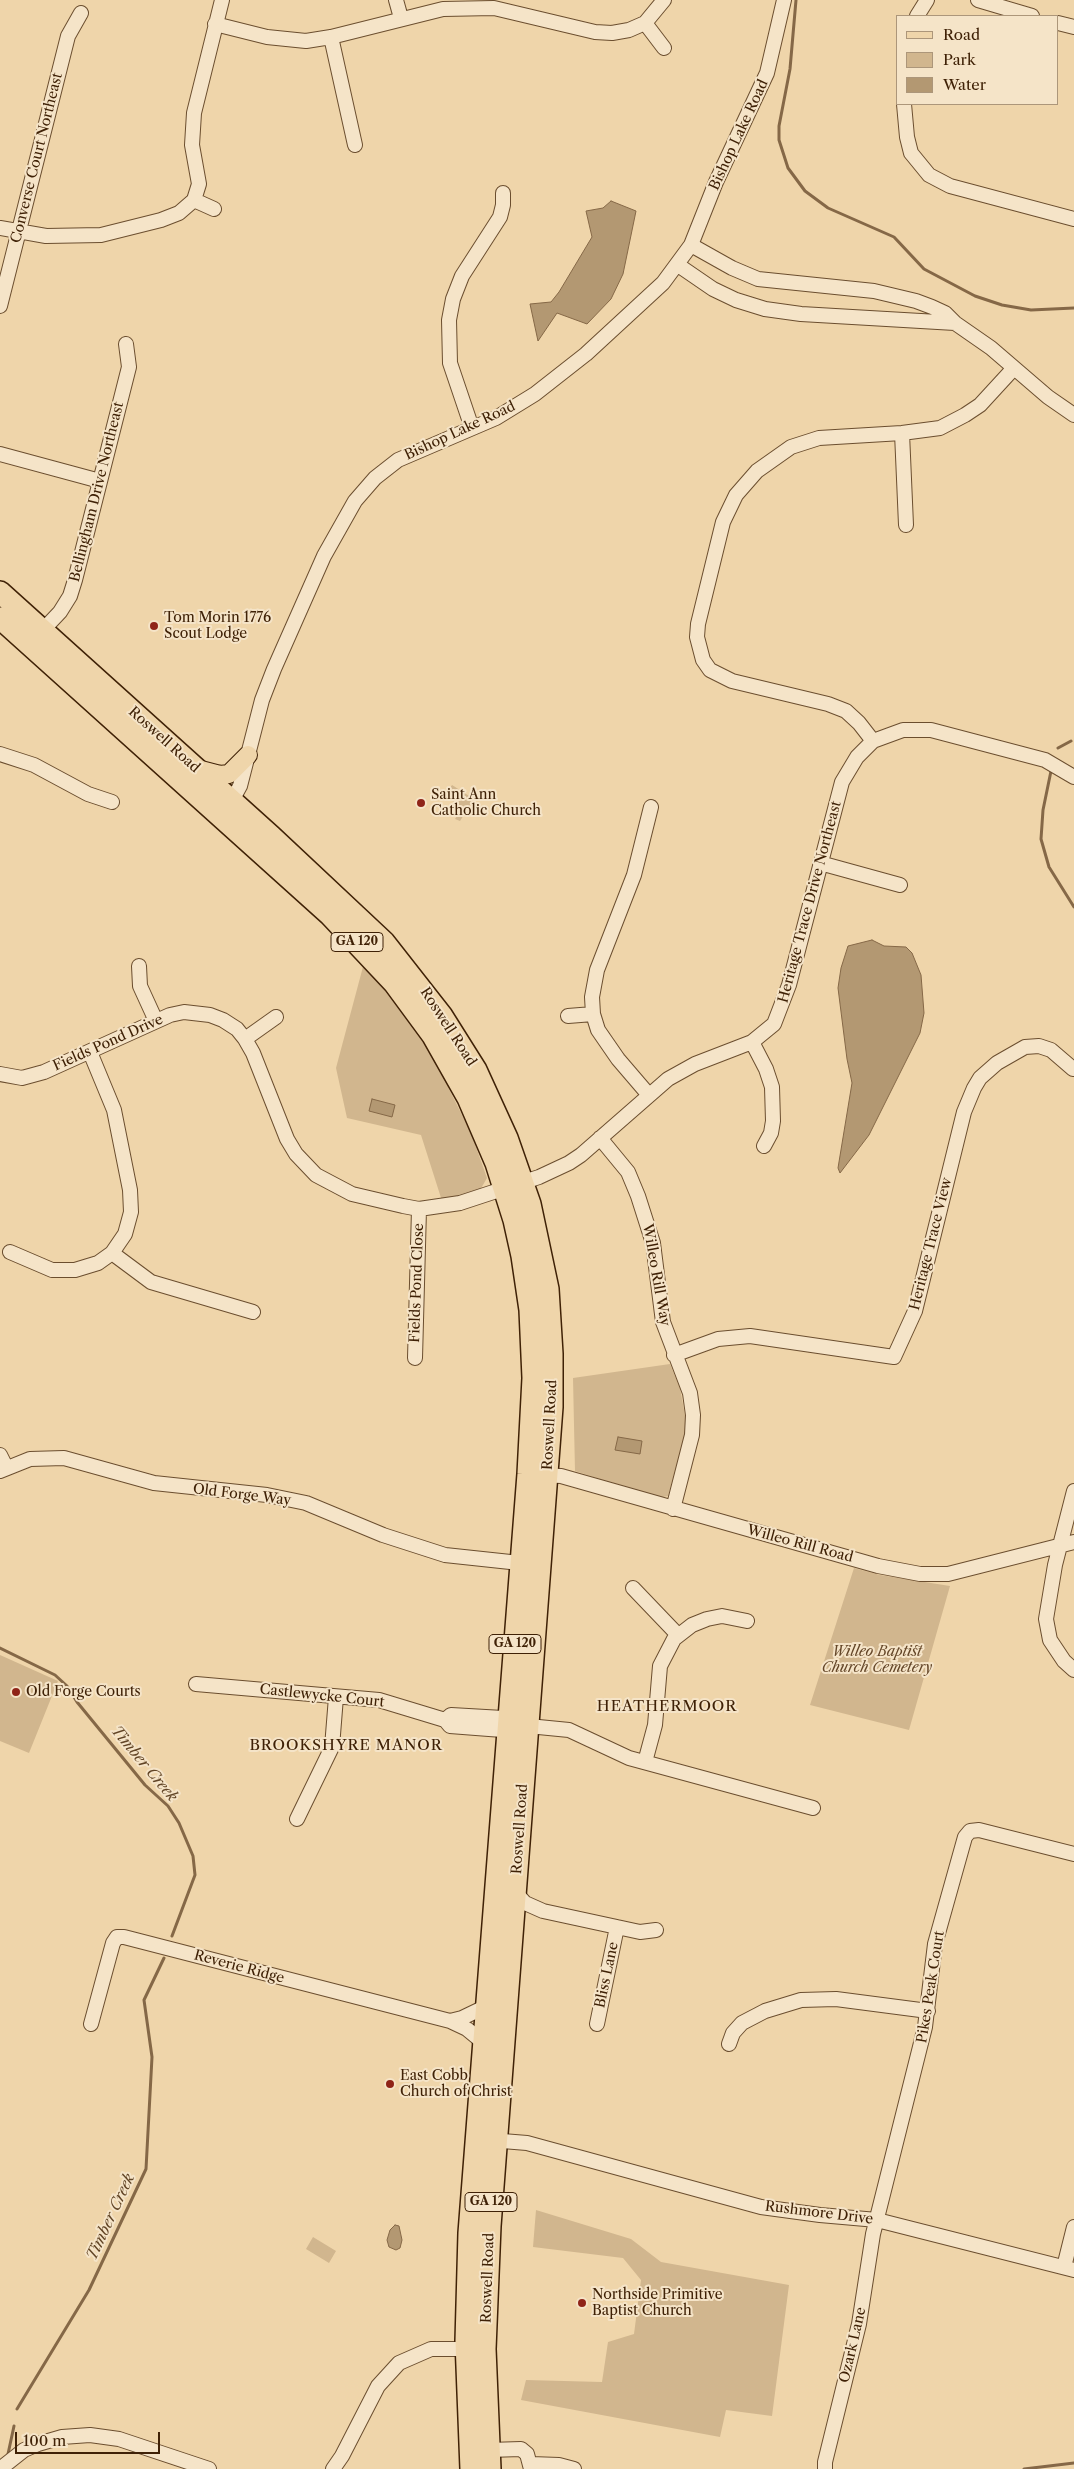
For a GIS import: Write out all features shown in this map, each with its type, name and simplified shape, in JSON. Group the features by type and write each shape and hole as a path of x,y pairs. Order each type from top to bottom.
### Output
{"highway":[{"name":"Roswell Road","path":"0,592 195,768 226,809"},
{"name":"Roswell Road","path":"0,618 226,809 366,922 422,987 456,1035 493,1103 514,1186 541,1249 551,1324 553,1381 537,1475 518,1725 484,2043 487,2270 476,2349 471,2469"},
{"name":"Roswell Road","path":"486,2140 508,1988 515,1892 518,1725"},
{"name":"Roswell Road","path":"476,2349 489,2460"}],"main road":[{"path":"195,768 220,775 229,774 248,755"}],"street":[{"path":"0,228 60,237 101,235 161,220 179,213 194,200 199,184 192,145 193,121 222,0"},
{"path":"396,0 400,18"},
{"path":"215,24 282,39 306,41 331,37 400,18 443,9 494,8 595,32 628,30 645,23 664,0"},
{"name":"Bishop Lake Road","path":"226,809 240,786 262,700 274,669 324,556 355,501 375,478 398,460 504,414 550,384 631,314 663,283 678,265 691,244 716,182 767,73 784,0"},
{"path":"918,15 927,0"},
{"path":"978,0 1029,15"},
{"name":"Converse Court Northeast","path":"0,306 68,36 81,13"},
{"path":"645,23 664,48"},
{"path":"1059,23 1074,27"},
{"path":"331,37 355,145"},
{"path":"904,105 907,137 911,153 929,175 950,186 1074,219"},
{"path":"472,428 450,363 449,320 453,299 462,276 500,217 504,205 504,193"},
{"path":"194,200 214,209"},
{"path":"691,244 732,268 758,279 888,294 932,307 945,314 990,348 1048,397 1074,415"},
{"path":"678,265 736,300 765,309 810,315 955,323"},
{"name":"Bellingham Drive Northeast","path":"43,630 60,612 70,596 130,367 126,344"},
{"path":"873,741 853,716 838,707 719,676 710,670 703,660 696,637 723,522 736,495 757,470 791,447 819,438 902,433 940,428 966,416 980,405 1014,368"},
{"path":"902,433 906,525"},
{"path":"0,454 100,481"},
{"name":"Heritage Trace Drive Northeast","path":"514,1186 569,1163 600,1138 648,1094 682,1071 752,1042 769,1028 780,1012 789,985 842,782 854,761 873,741 903,730 931,730 1038,758 1058,766 1074,777"},
{"path":"0,754 34,765 88,794 112,802"},
{"path":"648,1094 611,1051 598,1030 593,1014 592,997 597,970 634,875 651,807"},
{"path":"820,863 900,885"},
{"path":"139,966 140,986 156,1021"},
{"name":"Fields Pond Drive","path":"0,1074 22,1078 44,1072 156,1021 184,1012 210,1015 223,1020 237,1029 245,1039 253,1053 286,1139 305,1165 326,1182 346,1192 419,1209 460,1203 514,1186"},
{"path":"568,1016 593,1014"},
{"path":"245,1039 276,1017"},
{"path":"752,1042 766,1069 772,1087 773,1121 771,1133 764,1146"},
{"name":"Heritage Trace View","path":"674,1355 718,1339 750,1336 894,1357 915,1311 964,1112 980,1078 996,1063 1025,1048 1039,1046 1051,1050 1073,1069"},
{"path":"10,1252 52,1270 75,1270 98,1263 112,1253 125,1234 132,1202 114,1110 90,1052"},
{"name":"Willeo Rill Way","path":"600,1138 628,1172 638,1196 653,1243 663,1322 690,1394 693,1425 687,1460 673,1509"},
{"name":"Fields Pond Close","path":"415,1358 419,1209"},
{"path":"112,1253 151,1282 253,1312"},
{"name":"Old Forge Way","path":"2,1464 35,1458 64,1458 154,1483 267,1495 306,1503 423,1550 468,1559 530,1564"},
{"name":"Willeo Rill Road","path":"537,1475 561,1476 878,1566 920,1574 948,1574 1074,1542"},
{"path":"1074,1491 1047,1608 1047,1631 1054,1647 1074,1670"},
{"path":"633,1588 678,1635"},
{"path":"645,1762 655,1725 660,1666 668,1648 678,1635 692,1625 707,1618 722,1616 747,1620"},
{"name":"Castlewycke Court","path":"196,1684 386,1701 446,1720 450,1726 503,1730 518,1725"},
{"path":"297,1819 332,1746 336,1697"},
{"path":"518,1725 580,1734 617,1753 645,1762 813,1808"},
{"name":"Pikes Peak Court","path":"877,2220 922,2044 928,2011 935,1944 962,1845 970,1831 979,1830 1074,1854"},
{"name":"Bliss Lane","path":"515,1892 525,1903 544,1911 640,1932 656,1930"},
{"path":"508,1988 519,1954 523,1920 533,1913 544,1911"},
{"name":"Bliss Lane","path":"597,2024 618,1927"},
{"name":"Reverie Ridge","path":"91,2024 113,1943 116,1937 124,1936 450,2021 466,2029 484,2043"},
{"path":"729,2044 734,2033 742,2023 765,2011 800,2000 836,1999 928,2011"},
{"path":"450,2021 462,2018 487,2006"},
{"name":"Rushmore Drive","path":"486,2140 527,2143 761,2207 877,2220 1069,2269"},
{"name":"Ozark Lane","path":"825,2469 824,2462 859,2324 877,2220"},
{"path":"1069,2269 1074,2227"},
{"path":"333,2469 342,2456 372,2395 392,2369 422,2351 476,2349"},
{"path":"0,2469 24,2450 38,2444 62,2438 90,2435 119,2439 209,2469"},
{"path":"489,2460 522,2449 527,2454 531,2467 559,2465 574,2469"}],"green space":[{"path":"452,785 474,799 460,821 455,819 457,816 451,795 447,792"},
{"path":"364,963 406,1015 442,1069 449,1089 471,1133 487,1178 480,1190 442,1201 421,1135 347,1118 336,1068"},
{"path":"670,1364 680,1388 686,1421 685,1435 668,1496 658,1498 575,1471 573,1378"},
{"name":"Willeo Baptist Church Cemetery","path":"854,1568 880,1575 950,1586 909,1730 810,1705"},
{"path":"0,1655 58,1681 29,1753 0,1741"},
{"path":"536,2210 631,2239 661,2262 789,2285 772,2416 726,2410 720,2437 521,2400 526,2380 602,2382 608,2342 634,2334 641,2280 623,2258 533,2247"},
{"path":"313,2237 336,2251 329,2263 306,2249"}],"water":[{"path":"611,201 636,211 623,274 611,299 587,324 557,313 538,341 530,304 551,302 559,292 592,237 586,211 603,208"},
{"path":"872,940 884,946 906,947 912,953 921,975 924,1013 920,1033 869,1135 840,1173 838,1168 852,1083 838,988 841,968 848,946"},
{"path":"372,1099 395,1105 392,1117 369,1111"},
{"path":"618,1437 642,1441 640,1454 615,1450"},
{"path":"395,2225 399,2226 402,2240 400,2248 396,2250 389,2247 387,2240 390,2230"}],"waterway":[{"path":"796,0 790,69 779,126 779,140 788,168 805,191 828,208 894,237 924,269 975,296 1002,305 1031,310 1074,308"},
{"path":"1058,748 1071,741"},
{"path":"1051,771 1043,810 1041,839 1049,867 1074,907"},
{"name":"Timber Creek","path":"0,1648 55,1675 67,1686 77,1702 145,1785 168,1806 179,1823 193,1856 195,1875 172,1936"},
{"name":"Timber Creek","path":"17,2409 89,2290 146,2169 152,2057 144,2000 164,1958"},
{"name":"Timber Creek","path":"8,2454 14,2426"},
{"path":"1024,2469 1074,2463"}],"place":[{"name":"Tom Morin 1776 Scout Lodge","path":"154,626"},
{"name":"Saint Ann Catholic Church","path":"421,803"},
{"name":"Old Forge Courts","path":"16,1692"},
{"name":"East Cobb Church of Christ","path":"390,2084"},
{"name":"Northside Primitive Baptist Church","path":"582,2303"}],"district":[{"name":"HEATHERMOOR","path":"667,1707"},
{"name":"BROOKSHYRE MANOR","path":"346,1746"}]}
